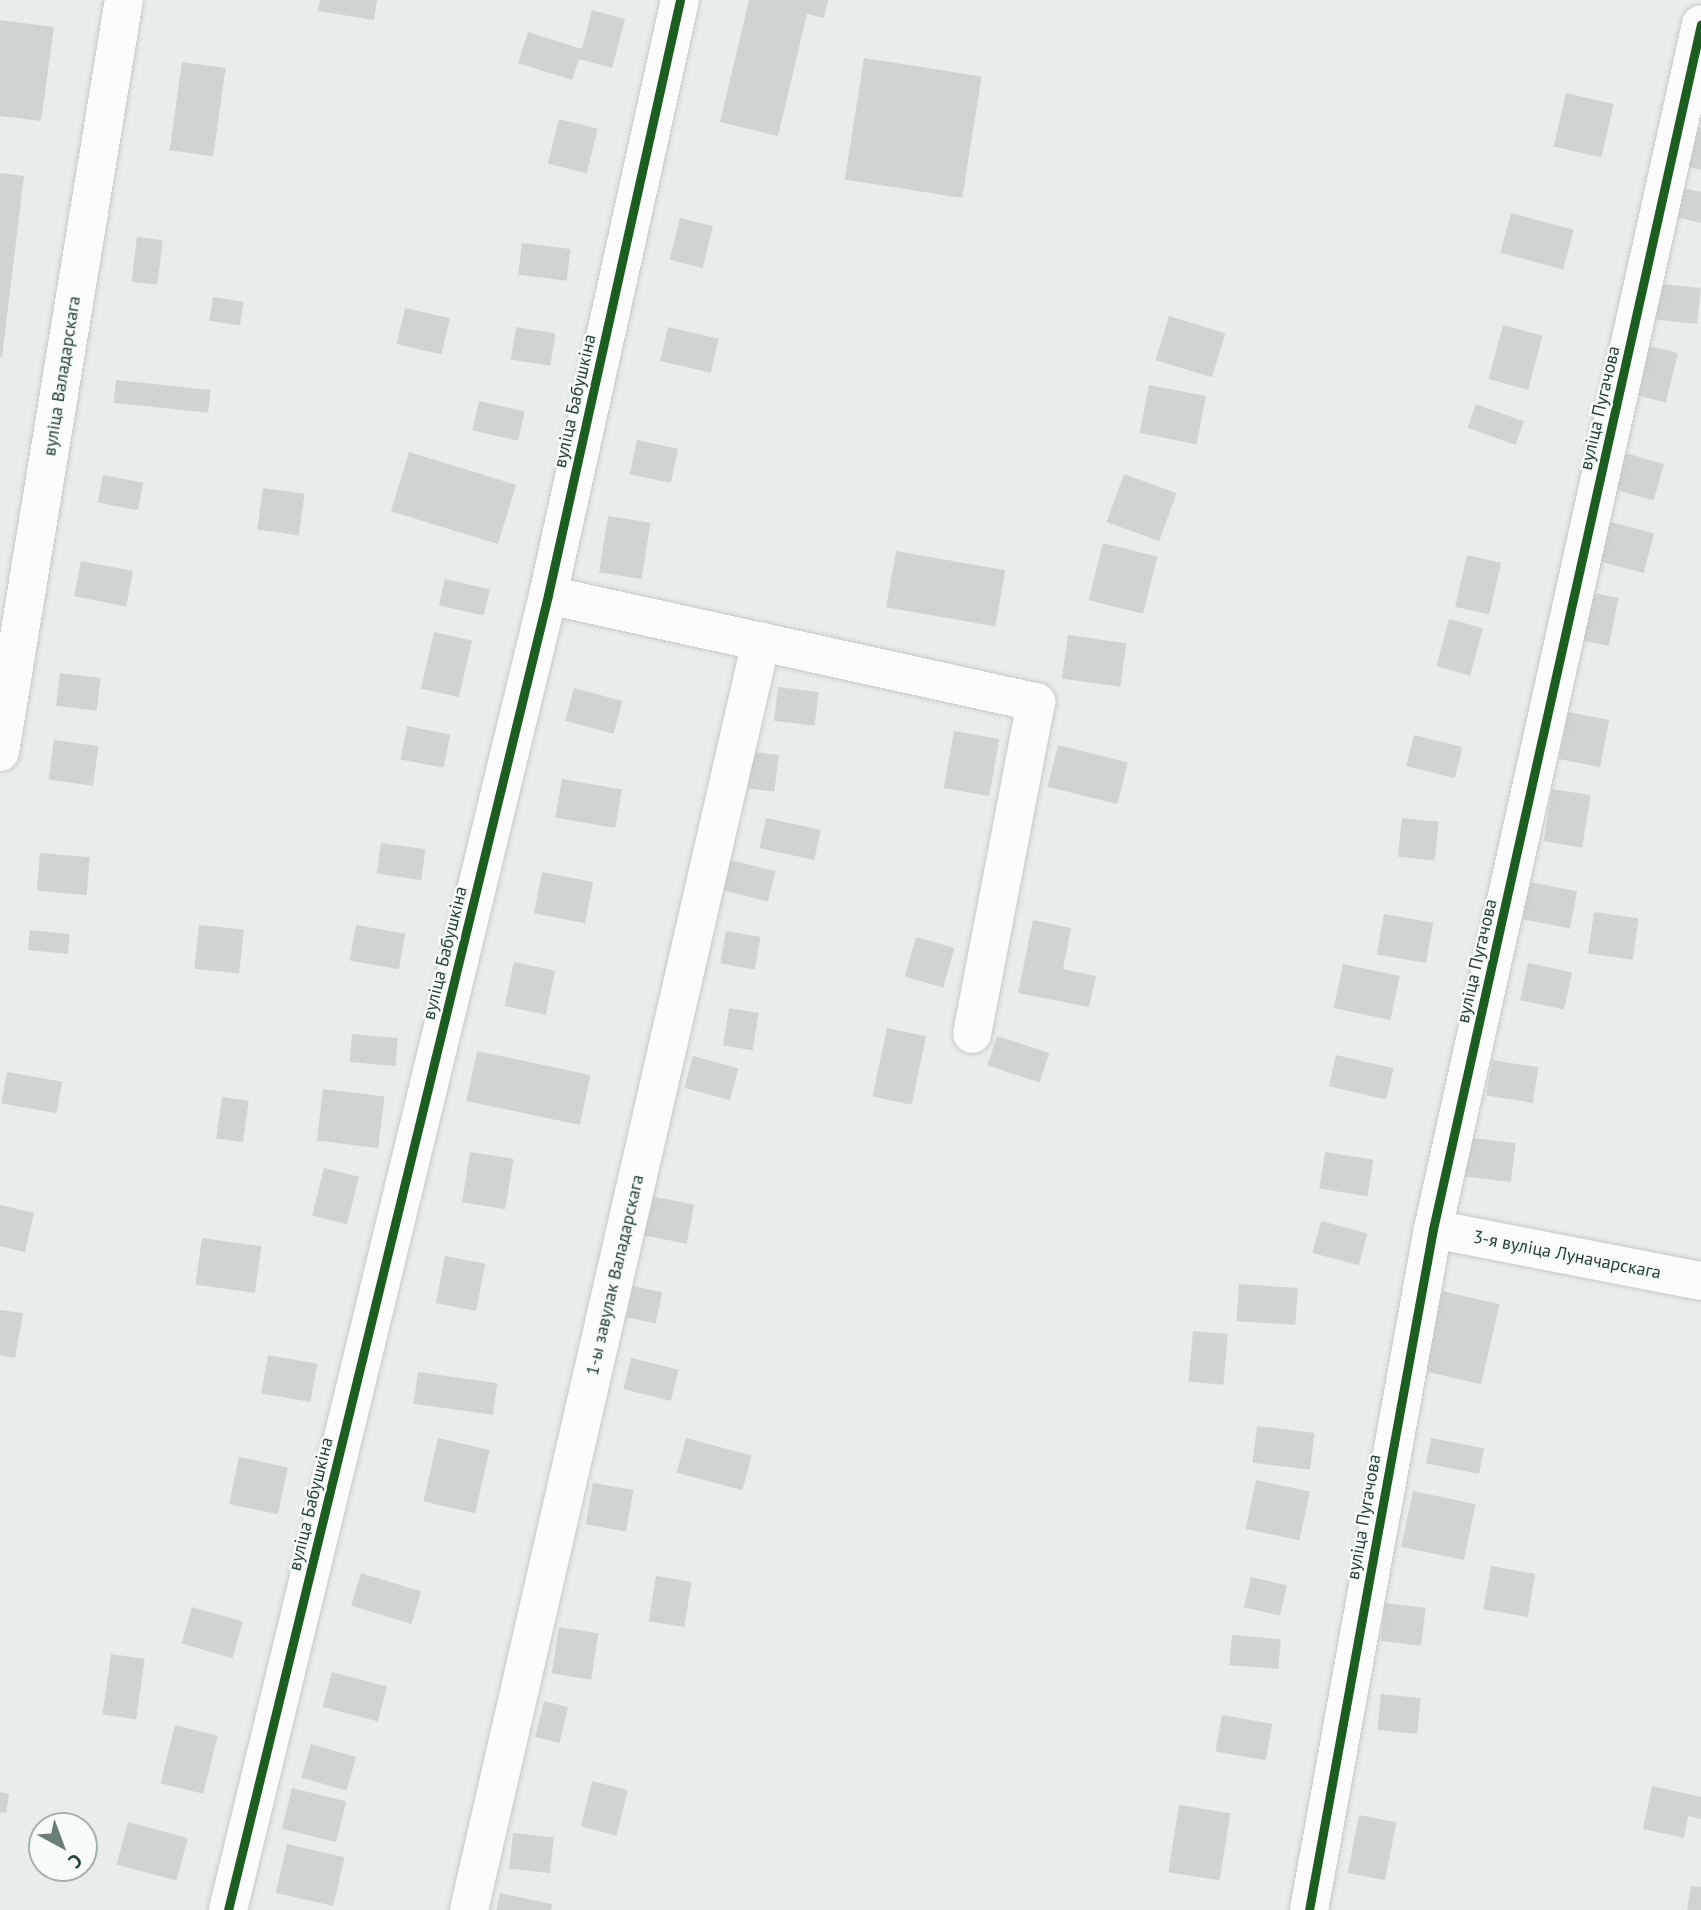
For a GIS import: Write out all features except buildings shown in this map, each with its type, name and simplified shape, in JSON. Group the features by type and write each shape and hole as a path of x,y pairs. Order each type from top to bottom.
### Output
{"street":[{"name":"вуліца Валадарскага","path":"0,752 124,0"},
{"name":"вуліца Бабушкіна","path":"228,1910 548,595 680,0"},
{"name":"вуліца Пугачова","path":"1309,1910 1433,1229 1701,24"},
{"path":"548,595 1036,702 972,1034"},
{"name":"1-ы завулак Валадарскага","path":"469,1910 761,641"},
{"name":"3-я вуліца Луначарскага","path":"1433,1229 1701,1281"}],"cycle path":[{"path":"228,1910 548,595 680,0"},
{"path":"1309,1910 1433,1229 1701,24"}]}
